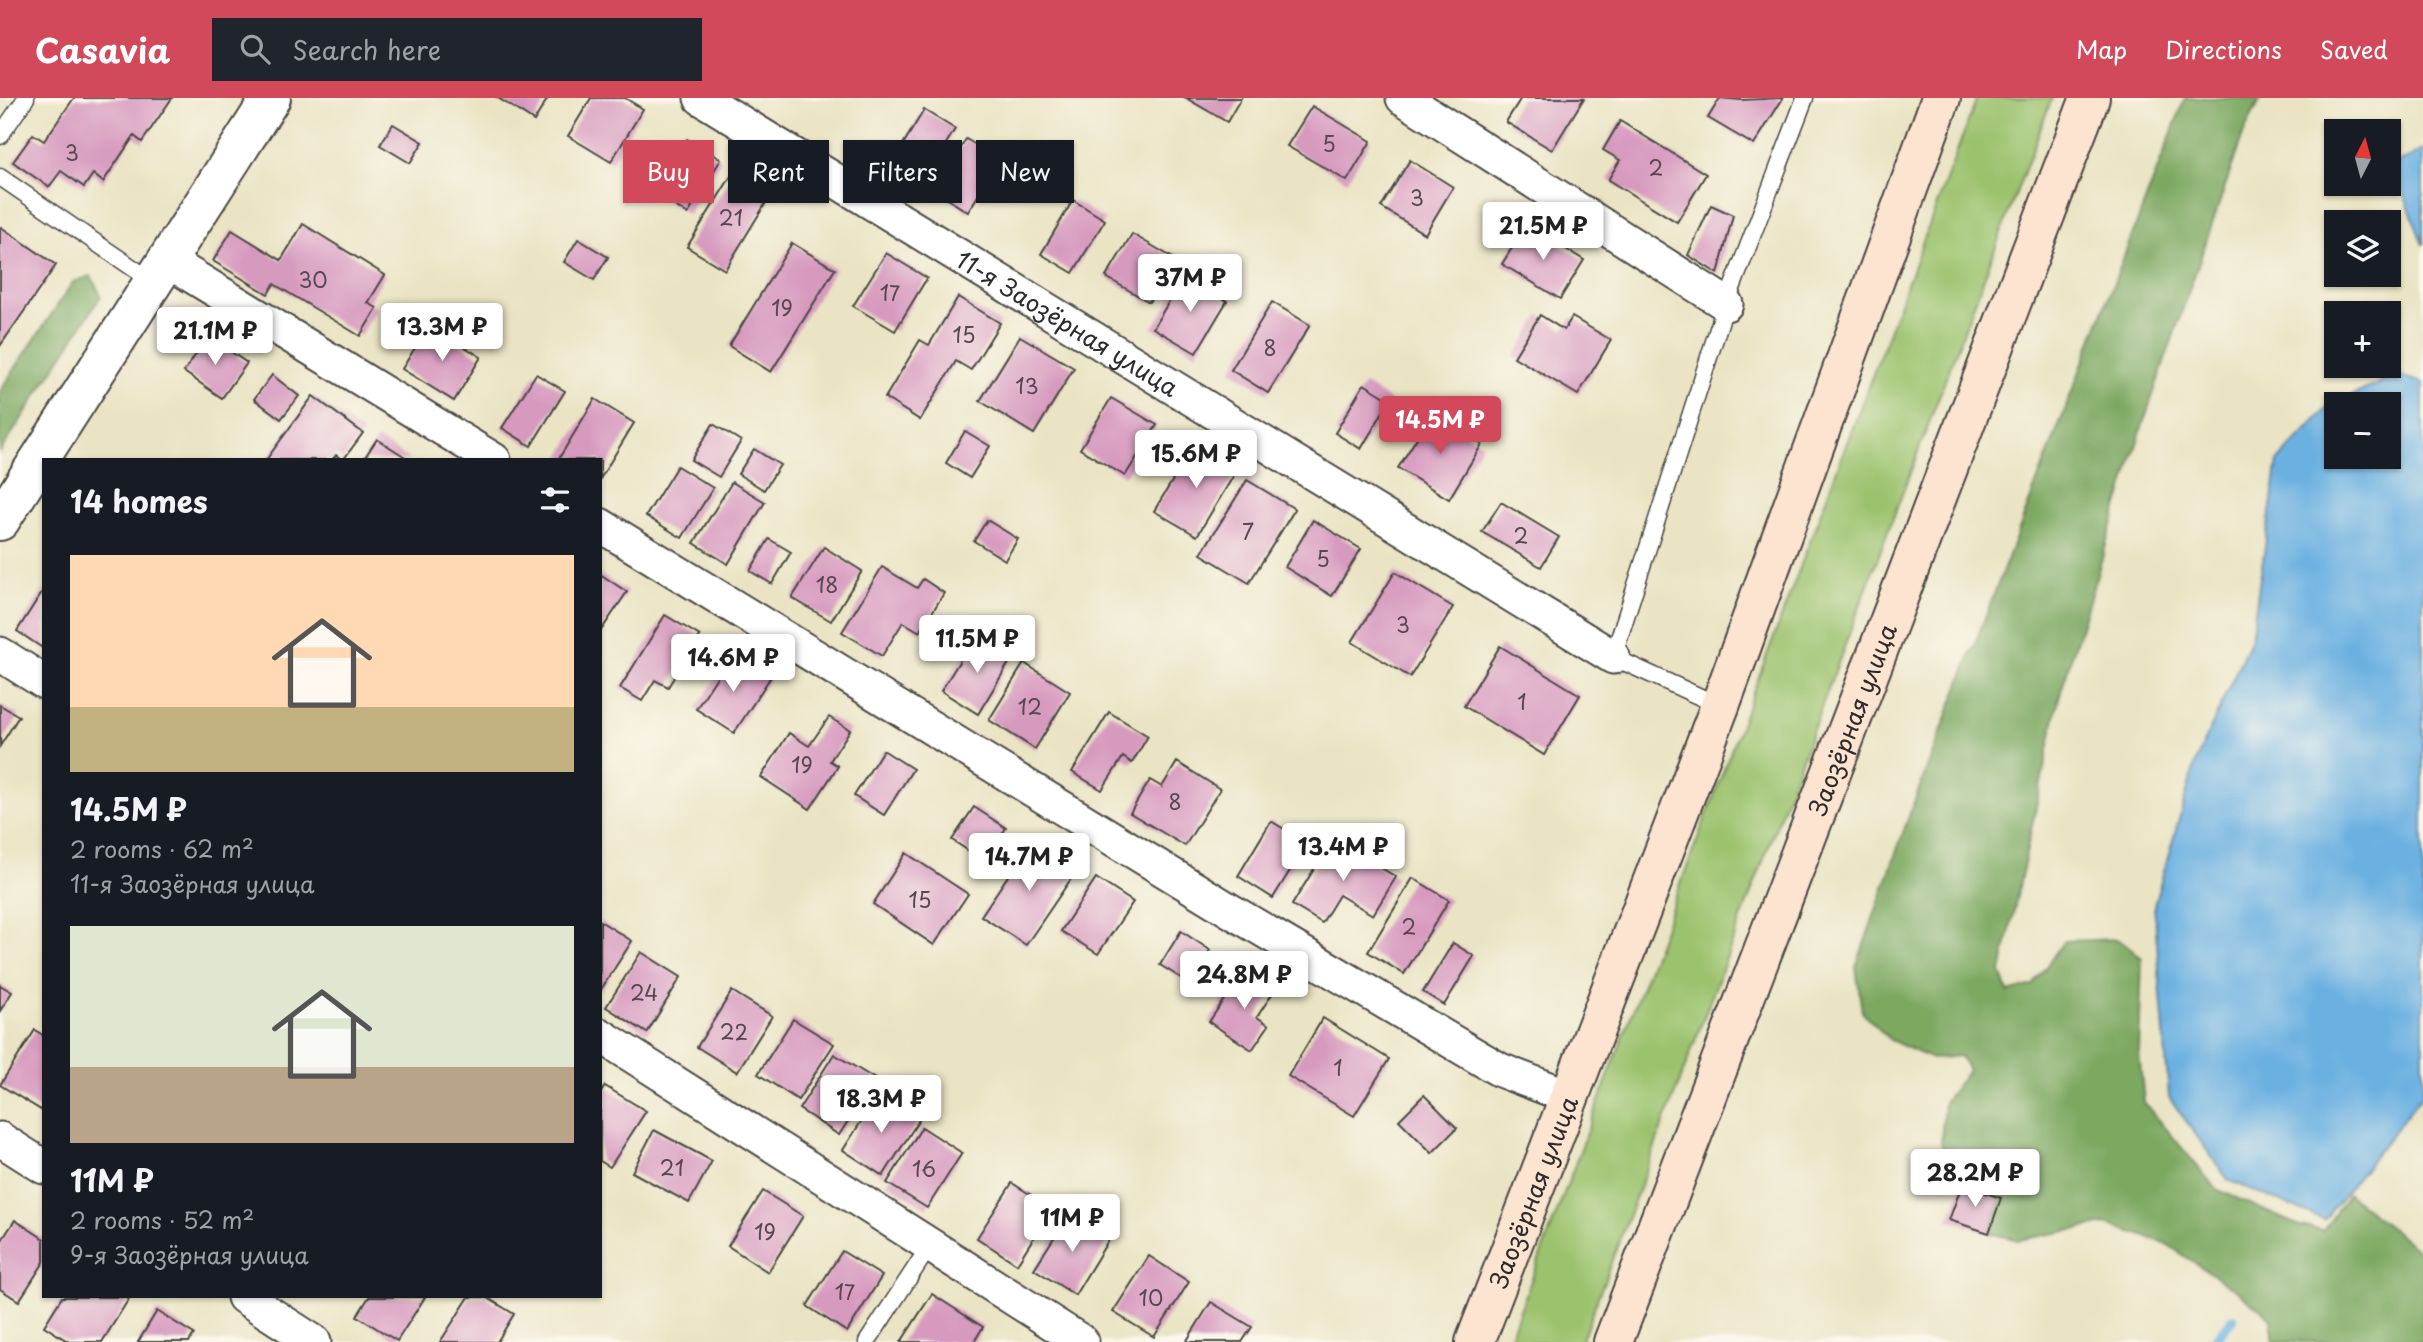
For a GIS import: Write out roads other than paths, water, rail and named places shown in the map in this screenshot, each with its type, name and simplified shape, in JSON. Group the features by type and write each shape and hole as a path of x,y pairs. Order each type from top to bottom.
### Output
{"main road":[{"name":"Заозёрная улица","path":"1475,1342 1720,706 1941,98"},
{"name":"Заозёрная улица","path":"1613,1342 2091,98"}],"street":[{"path":"0,521 271,98"},
{"name":"11-я Заозёрная улица","path":"701,98 1613,657"},
{"path":"1403,98 1726,304"},
{"path":"159,270 490,458"},
{"path":"602,526 1289,946 1500,1070 1570,1097"},
{"path":"0,654 42,681"},
{"path":"602,1036 1082,1342"},
{"path":"0,1139 42,1166"},
{"path":"246,1298 314,1342"}],"lane":[{"path":"0,136 26,98"},
{"path":"1720,706 1613,657 1726,304 1805,98"},
{"path":"0,177 159,270"},
{"path":"867,1342 931,1244"}],"water":[{"path":"2423,150 2423,245 2401,186 2401,161"},
{"path":"2401,376 2423,383 2423,1094 2324,1220 2228,1180 2169,1097 2154,905 2196,761 2251,638 2278,461 2324,411 2324,469 2401,469 2401,392 2360,392 2390,378"}],"waterway":[{"path":"2213,1342 2233,1319"}]}
